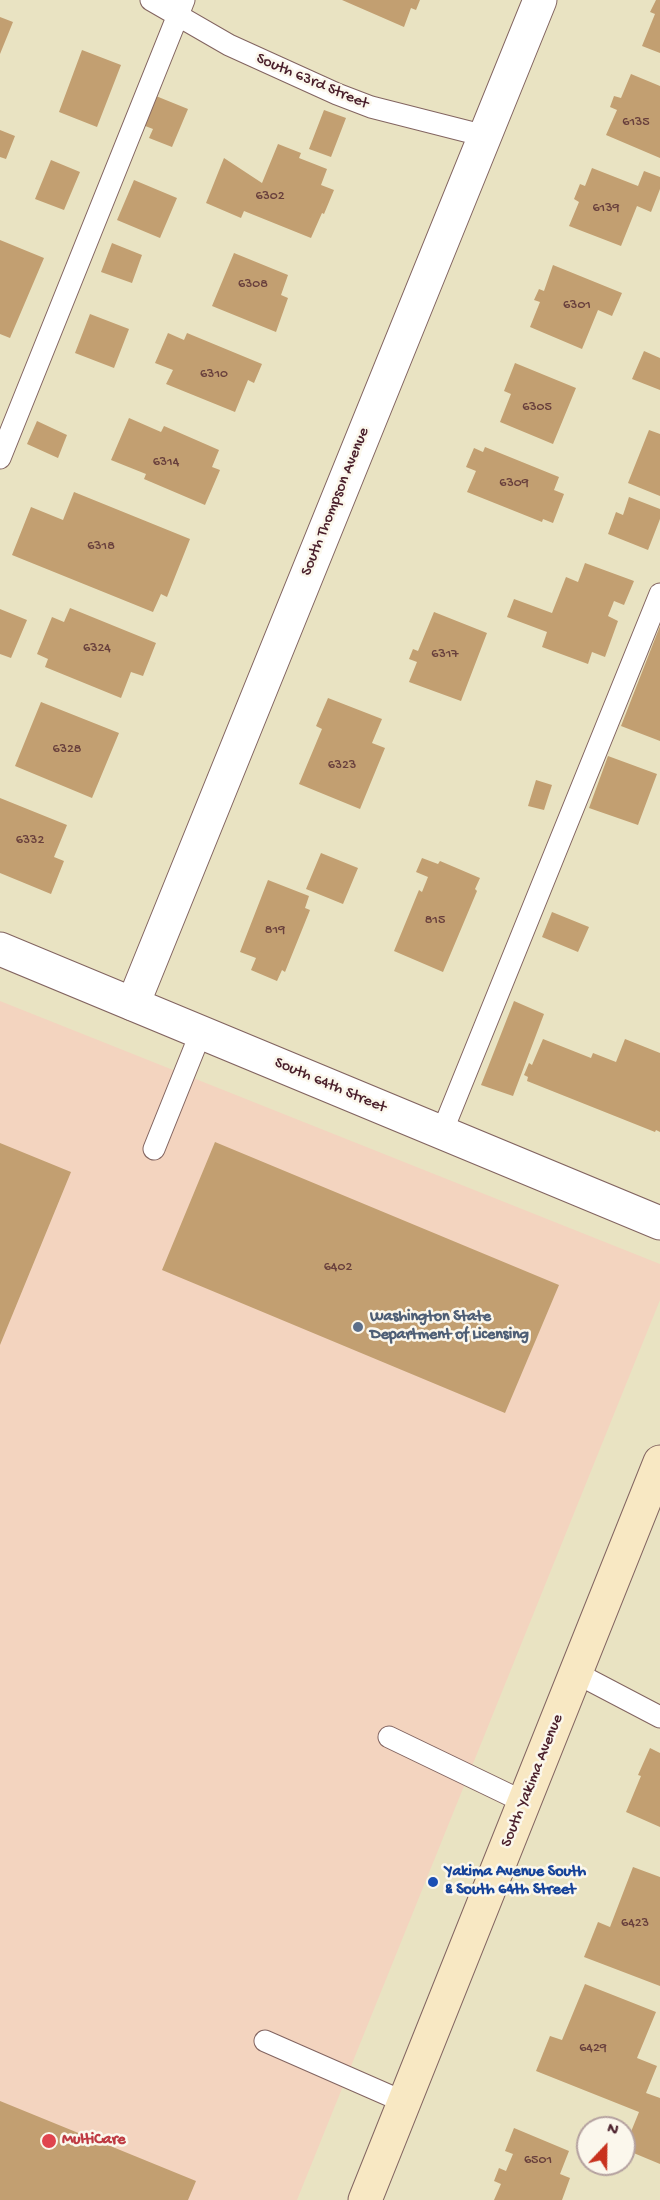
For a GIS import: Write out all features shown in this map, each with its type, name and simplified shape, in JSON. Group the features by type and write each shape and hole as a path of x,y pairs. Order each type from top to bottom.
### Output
{"main road":[{"name":"South Yakima Avenue","path":"365,2200 660,1462"}],"street":[{"name":"South Thompson Avenue","path":"133,1004 540,0"},
{"name":"South 64th Street","path":"0,949 660,1223"}],"lane":[{"name":"South 63rd Street","path":"151,0 181,8 229,45 337,94 371,107 484,136"},
{"path":"0,458 181,8"},
{"path":"442,1132 660,594"},
{"path":"154,1149 201,1032"},
{"path":"576,1673 660,1717"},
{"path":"389,1737 524,1802"},
{"path":"265,2041 404,2102"}],"shaded area":[{"path":"0,1001 660,1264 660,1300 297,2200 0,2200"}],"building":[{"path":"342,0 420,0 416,10 411,8 404,27"},
{"path":"656,0 660,0 660,53 642,46 655,14 650,12"},
{"path":"0,17 13,22 0,54"},
{"path":"82,50 121,65 97,127 59,112"},
{"path":"631,74 660,86 660,158 606,135 617,110 610,107 614,96 621,98"},
{"path":"151,94 188,109 172,147 149,138 153,129 140,124"},
{"path":"324,110 346,118 331,157 309,149"},
{"path":"0,130 15,136 6,159 0,157"},
{"path":"278,144 301,153 299,158 327,169 321,185 334,190 311,238 244,211 241,218 206,203 224,158 262,183"},
{"path":"51,160 80,172 64,210 35,199"},
{"path":"592,168 638,186 644,171 660,177 660,189 651,212 637,206 621,246 569,226 579,202 574,199 580,184 585,186"},
{"path":"134,180 177,198 160,238 117,220"},
{"path":"0,240 44,258 10,338 0,334"},
{"path":"112,243 142,255 132,283 101,272"},
{"path":"234,253 288,275 281,295 288,298 276,332 212,306"},
{"path":"553,265 622,293 612,316 598,310 582,349 530,327 540,302 534,300 539,289 544,291"},
{"path":"90,314 129,329 114,368 75,353"},
{"path":"168,333 184,340 187,333 262,364 254,383 248,380 235,412 166,384 173,370 155,363"},
{"path":"644,351 660,358 660,390 632,379"},
{"path":"515,363 576,388 553,444 500,422 511,394 504,391"},
{"path":"129,418 161,432 164,426 219,450 212,467 220,470 205,505 144,479 146,474 111,460"},
{"path":"37,421 67,435 58,458 27,444"},
{"path":"649,430 660,434 660,496 628,483"},
{"path":"485,447 559,477 554,490 564,494 553,523 543,519 542,522 467,492 476,471 466,467 474,448 483,452"},
{"path":"74,492 190,539 167,597 161,594 153,612 12,555 31,507 63,520"},
{"path":"629,497 660,509 660,519 648,550 608,534 616,512 623,515"},
{"path":"585,563 634,581 624,605 614,601 608,616 618,621 605,657 592,652 588,664 542,647 547,632 507,617 514,599 552,613 566,577 578,582"},
{"path":"70,608 156,643 143,676 131,672 121,698 45,667 48,659 37,654 52,617 64,622"},
{"path":"0,609 27,620 11,658 0,654"},
{"path":"434,612 487,633 461,701 409,682 417,662 409,659 413,649 418,651"},
{"path":"660,626 660,741 621,726"},
{"path":"328,698 382,719 372,743 385,748 360,809 299,784 322,729 316,726"},
{"path":"41,702 119,733 92,798 15,766"},
{"path":"608,756 657,774 638,825 589,808"},
{"path":"536,780 552,785 544,810 528,806"},
{"path":"0,798 67,825 54,857 64,861 51,894 0,873"},
{"path":"321,853 358,868 343,904 306,889"},
{"path":"422,858 438,864 440,861 480,878 475,889 477,891 443,972 394,951 419,890 422,892 428,877 416,872"},
{"path":"268,880 309,896 305,908 310,910 285,972 282,970 277,981 251,970 256,958 240,952"},
{"path":"552,912 589,927 578,952 542,937"},
{"path":"514,1001 544,1014 513,1096 481,1085"},
{"path":"543,1039 591,1058 593,1053 616,1062 625,1039 660,1053 660,1132 527,1081 528,1077 524,1075 529,1063 532,1065"},
{"path":"215,1142 559,1285 505,1413 162,1270"},
{"path":"0,1143 71,1172 0,1345"},
{"path":"650,1748 660,1753 660,1827 626,1812"},
{"path":"633,1867 660,1877 660,1986 584,1957 598,1922 610,1927"},
{"path":"585,1984 656,2012 637,2058 657,2066 646,2093 660,2098 660,2164 636,2154 636,2119 639,2112 536,2071 550,2036 562,2040"},
{"name":"MultiCare","path":"0,2101 196,2181 188,2200 0,2200"},
{"path":"514,2128 569,2151 560,2174 570,2178 562,2200 494,2200 501,2184 494,2181 499,2168 506,2171 513,2154 505,2151"}],"place":[{"name":"Washington State Department of Licensing","path":"358,1327"},
{"name":"Yakima Avenue South & South 64th Street","path":"433,1882"},
{"name":"MultiCare","path":"49,2141"}]}
